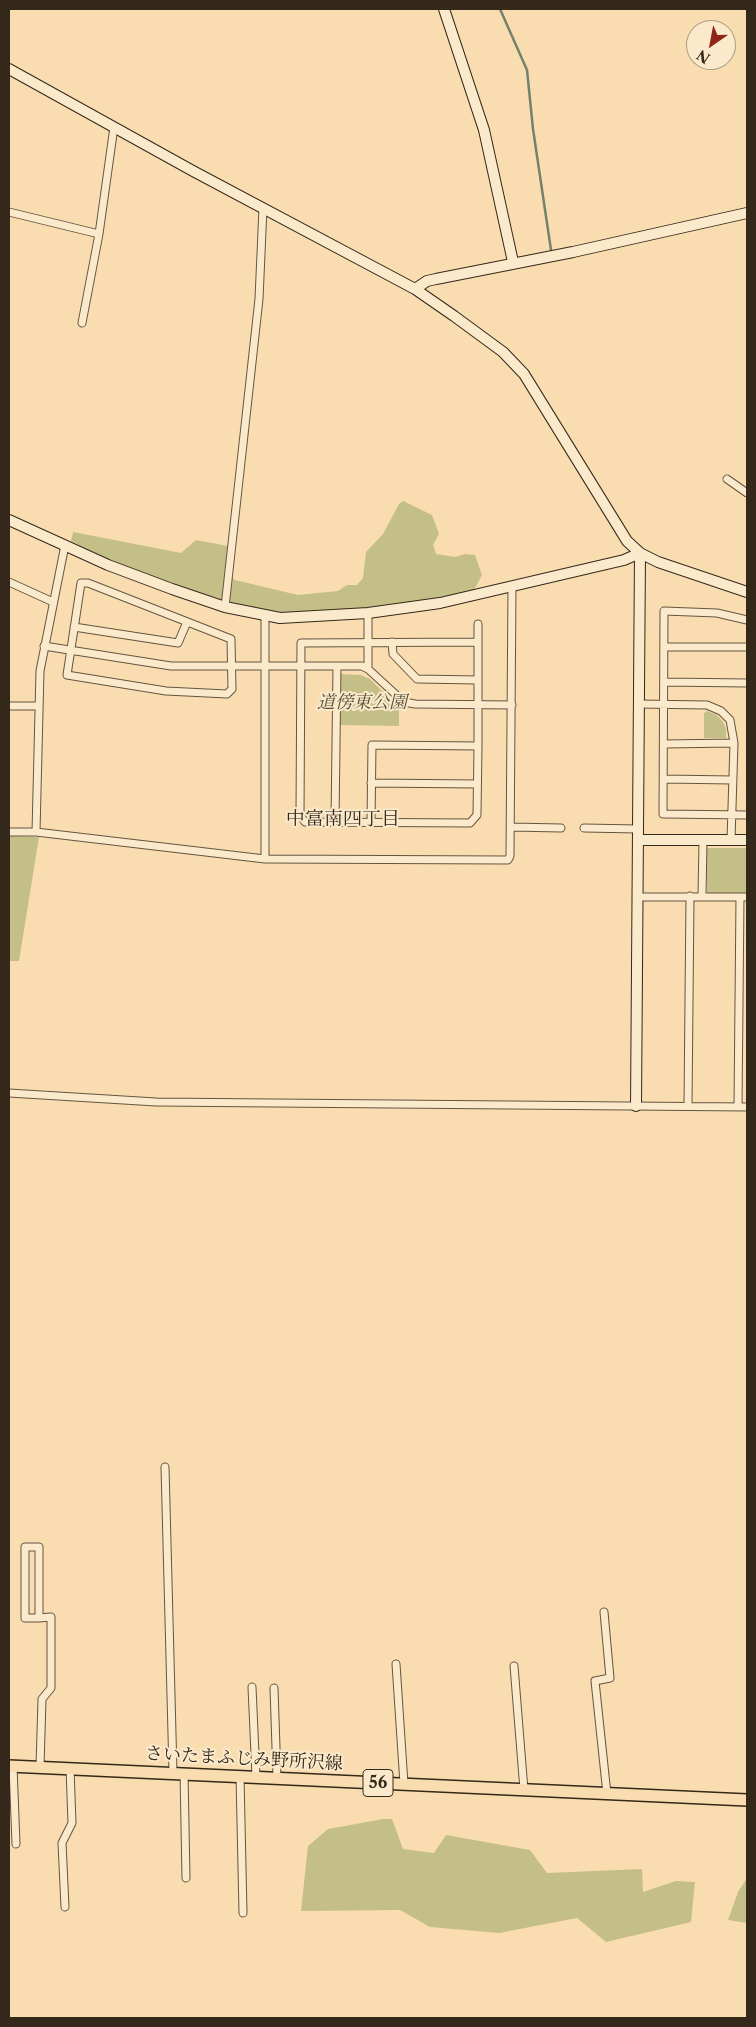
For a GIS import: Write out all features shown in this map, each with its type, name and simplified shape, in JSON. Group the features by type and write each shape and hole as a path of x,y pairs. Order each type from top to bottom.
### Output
{"main road":[{"name":"さいたまふじみ野所沢線","path":"11,1766 747,1800"}],"street":[{"path":"444,9 484,130 513,262"},
{"path":"9,69 415,289 492,344 516,364 534,389 623,536 640,553 658,562 747,592"},
{"path":"82,323 99,234 114,127"},
{"path":"225,608 260,299 263,208"},
{"path":"9,212 99,234"},
{"path":"415,289 427,281 513,262 582,250 747,213"},
{"path":"727,479 747,493"},
{"path":"9,520 108,565 225,608 265,616 298,619 368,613 440,603 624,560 640,553"},
{"path":"36,832 40,671 65,545"},
{"path":"636,1106 640,553"},
{"path":"9,582 53,602"},
{"path":"81,583 88,583 231,638 232,689 227,694 166,691 67,675 74,627 81,583"},
{"path":"9,832 36,832 266,859 508,860 510,856 511,827 512,586"},
{"path":"747,620 717,613 664,611 663,814 747,815"},
{"path":"368,613 368,669"},
{"path":"265,616 266,859"},
{"path":"74,627 178,643 187,622"},
{"path":"478,624 478,642 478,746 477,815 470,823 305,822 300,815 301,643 478,642"},
{"path":"392,642 393,654 417,679 478,680"},
{"path":"44,646 171,666 337,666 368,669 400,699 409,703 512,705"},
{"path":"665,647 747,648"},
{"path":"335,822 337,666"},
{"path":"665,682 747,683"},
{"path":"638,704 707,705 717,708 730,720 734,743 732,840"},
{"path":"9,706 38,706"},
{"path":"664,744 734,743"},
{"path":"371,822 372,745 478,746"},
{"path":"664,779 733,780"},
{"path":"371,783 477,784"},
{"path":"511,827 561,828"},
{"path":"584,828 703,840 747,840"},
{"path":"702,896 703,840"},
{"path":"638,896 743,897 738,1107"},
{"path":"688,1106 690,896"},
{"path":"9,1092 156,1102 747,1107"},
{"path":"165,1467 178,1773 186,1878"},
{"path":"39,1618 39,1547 25,1547 25,1618 39,1618 51,1617 51,1688 42,1699 40,1767"},
{"path":"604,1612 610,1678 595,1681 607,1794"},
{"path":"396,1664 404,1784"},
{"path":"514,1666 524,1790"},
{"path":"252,1687 256,1777"},
{"path":"274,1688 277,1778"},
{"path":"11,1766 16,1844"},
{"path":"65,1907 62,1842 72,1823 70,1768"},
{"path":"240,1776 243,1913"}],"green space":[{"path":"403,501 432,515 439,534 433,545 436,554 455,557 465,554 475,555 482,575 474,590 446,599 358,610 281,613 233,603 187,588 109,561 71,541 73,532 181,553 196,540 228,546 225,570 235,580 298,595 338,591 347,585 357,585 363,578 366,552 383,534 399,504"},
{"name":"道傍東公園","path":"340,674 361,675 370,679 399,708 399,726 339,725"},
{"path":"707,711 717,715 723,722 726,729 726,738 704,738 704,713"},
{"path":"9,836 39,837 19,961 9,961"},
{"path":"706,848 747,848 747,894 707,893"},
{"path":"392,1819 403,1849 434,1853 446,1835 530,1850 547,1873 642,1869 643,1892 676,1881 695,1882 691,1922 606,1942 577,1918 499,1933 430,1927 400,1910 301,1911 308,1846 328,1829"},
{"path":"747,1878 747,1923 728,1920 738,1892"}],"waterway":[{"path":"500,9 527,70 533,129 551,250"}],"district":[{"name":"中富南四丁目","path":"343,820"}]}
